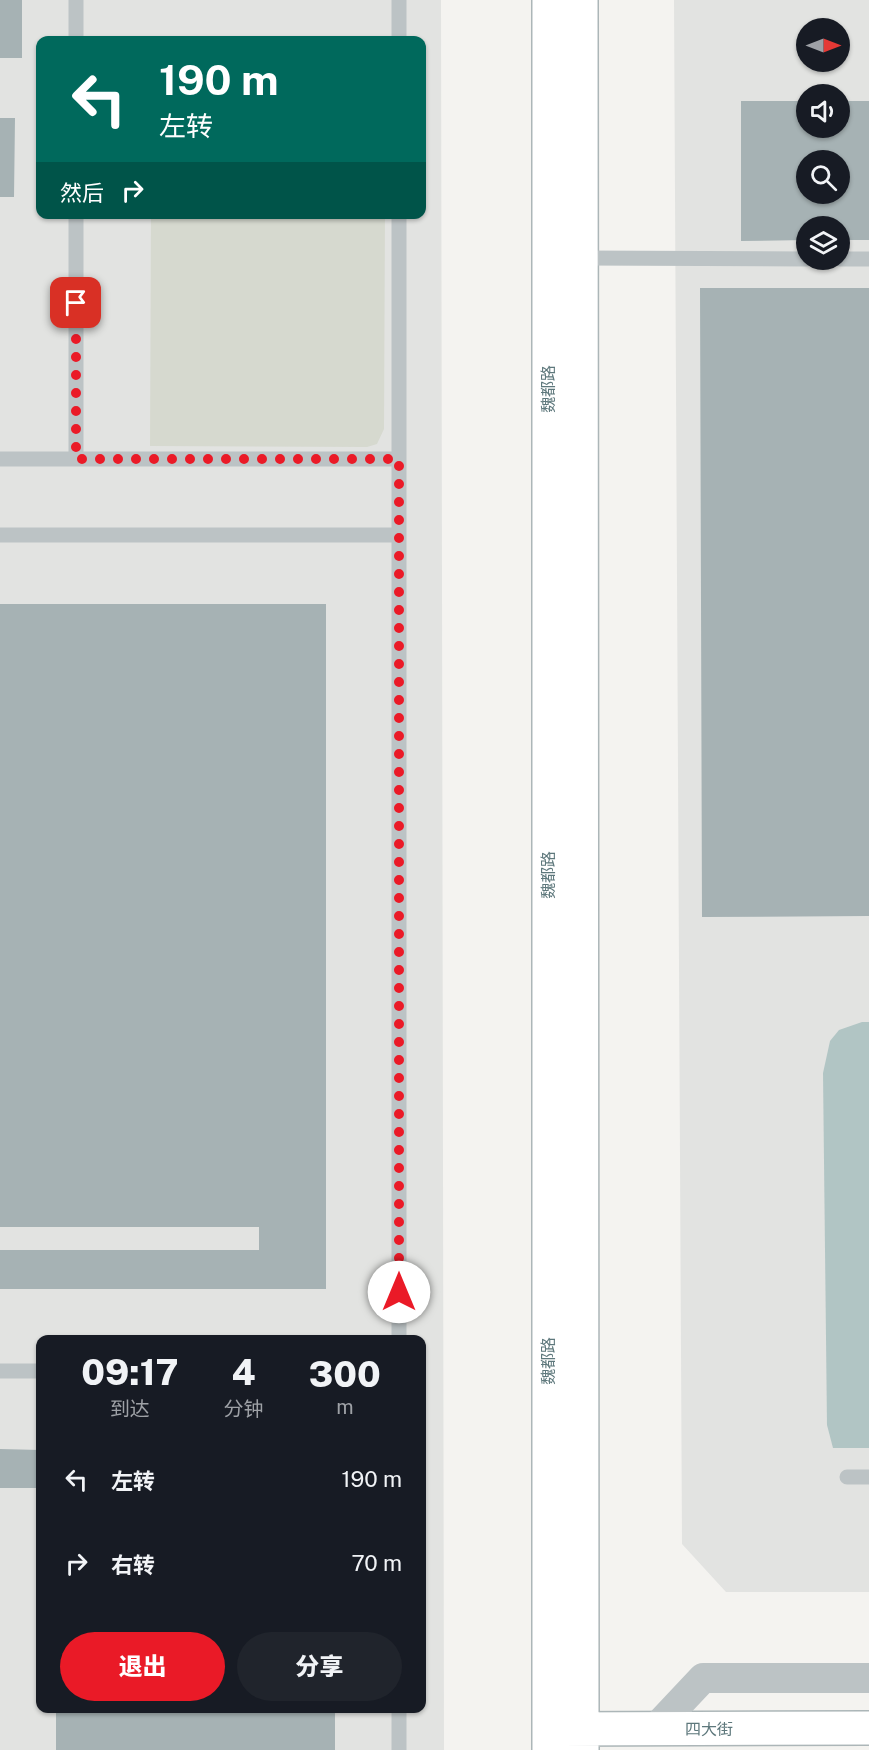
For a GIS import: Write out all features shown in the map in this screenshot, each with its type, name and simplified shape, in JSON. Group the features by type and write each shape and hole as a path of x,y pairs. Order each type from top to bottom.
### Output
{"main road":[{"name":"魏都路","path":"549,0 549,1740"},
{"name":"魏都路","path":"581,0 582,1740"},
{"name":"四大街","path":"549,1740 582,1740 655,1729 869,1728"}],"street":[{"path":"655,1729 703,1678 869,1678"}],"lane":[{"path":"76,0 76,36"},
{"path":"399,0 399,36"},
{"path":"76,219 76,459"},
{"path":"399,219 399,1335"},
{"path":"581,258 796,259"},
{"path":"850,259 869,259"},
{"path":"0,459 399,459"},
{"path":"0,536 399,536"},
{"path":"0,1371 36,1371"},
{"path":"847,1477 869,1477"},
{"path":"399,1713 399,1750"}],"shaded area":[{"path":"0,0 441,0 444,1750 0,1750"},
{"path":"674,0 869,0 869,1592 726,1592 682,1544"},
{"path":"151,219 385,219 384,429 377,444 367,447 150,446"},
{"path":"862,1022 869,1022 869,1448 833,1448 827,1425 823,1073 830,1041 839,1030"}],"building":[{"path":"0,0 22,0 22,58 0,58"},
{"path":"741,101 796,101 796,138 850,138 850,101 869,101 869,240 850,240 850,216 796,216 796,240 741,241"},
{"path":"0,118 15,118 14,197 0,197"},
{"path":"700,288 869,288 869,916 702,917"},
{"path":"0,604 326,604 326,1289 0,1289 0,1250 259,1250 259,1227 0,1227"},
{"path":"0,1449 36,1450 36,1488 0,1488"},
{"path":"56,1713 335,1713 335,1750 56,1750"}],"route":[{"path":"76,303 76,459 399,459 399,1292"}]}
